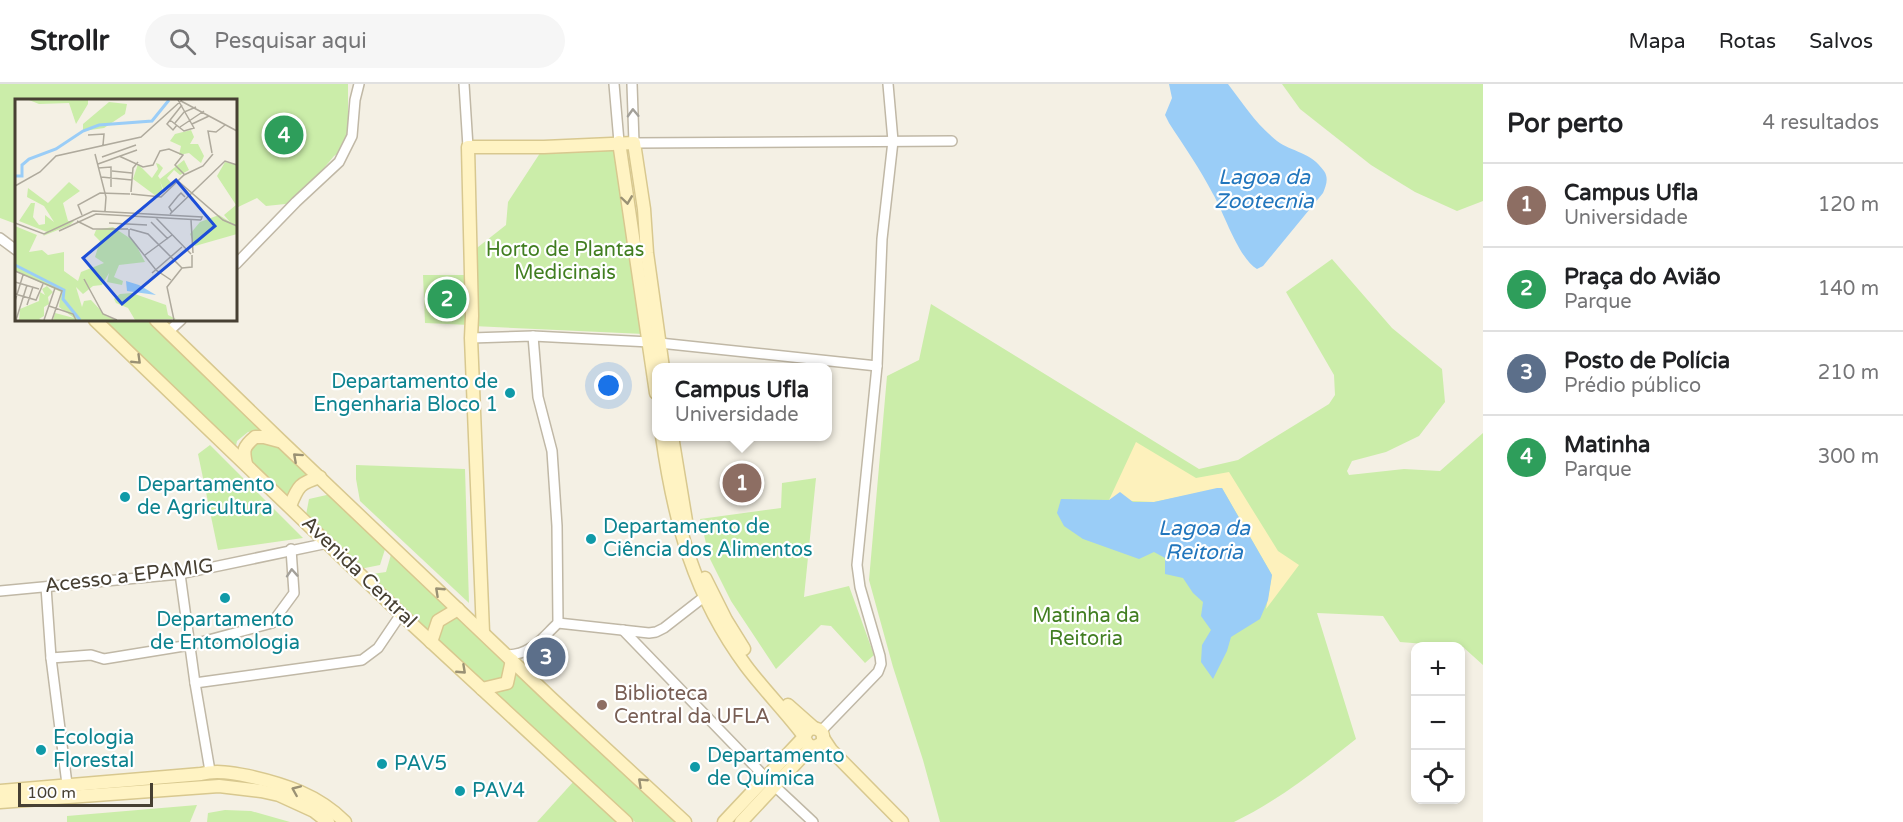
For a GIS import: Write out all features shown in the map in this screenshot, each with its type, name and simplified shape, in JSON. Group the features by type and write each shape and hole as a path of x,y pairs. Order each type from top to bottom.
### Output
{"street":[{"path":"237,263 296,202 339,162 352,136 355,100 359,84"},
{"path":"464,84 468,147 471,338 483,632"},
{"path":"614,84 619,142 654,342 661,363"},
{"path":"632,84 634,143 655,363"},
{"path":"724,822 770,782 878,672 881,664 860,587 857,565 877,366 882,239 893,141 888,84"},
{"path":"468,147 544,147 619,142 952,141"},
{"path":"0,238 14,246"},
{"name":"Avenida Central","path":"96,321 401,614 626,822"},
{"name":"Avenida Central","path":"157,321 509,658 685,822"},
{"path":"169,331 180,321"},
{"path":"471,338 534,336 654,342 877,366"},
{"path":"482,689 507,683 509,658 531,649 558,623 557,526 552,451 538,397 534,336"},
{"path":"246,464 243,452 247,444 255,437 281,441"},
{"path":"663,441 675,511 689,562 707,594 762,675 789,706 827,757 892,822"},
{"path":"673,441 689,535 707,594"},
{"path":"290,506 297,488 305,482 320,477"},
{"name":"Acesso a EPAMIG","path":"0,591 180,574 328,543"},
{"path":"51,658 91,655 104,659 189,645 272,623 294,593 291,549"},
{"path":"180,574 210,773"},
{"path":"46,587 51,658 67,784"},
{"path":"558,623 656,632 707,594"},
{"path":"431,642 438,621 458,609"},
{"path":"195,683 362,660 378,648 401,614"},
{"path":"623,630 770,782 813,822"},
{"path":"813,738 831,750 902,822"},
{"path":"210,773 222,779 219,786"},
{"path":"205,787 201,781 210,773"},
{"path":"0,791 210,773 234,774 275,782 301,791 345,822"},
{"path":"741,822 770,782"},
{"path":"0,802 219,786 279,795 314,812 328,822"}],"green space":[{"path":"0,84 348,84 348,129 351,144 334,156 295,203 266,206 257,198 237,208 237,99 15,99 15,224 0,218"},
{"path":"1282,84 1483,84 1483,201 1457,211 1415,192 1371,165 1300,109"},
{"name":"Horto de Plantas Medicinais","path":"618,142 644,334 473,326 473,251 506,225 508,202 544,147"},
{"name":"Matinha da Reitoria","path":"1332,259 1392,328 1442,369 1445,402 1419,436 1386,452 1352,461 1347,471 1349,475 1404,469 1440,471 1483,433 1483,665 1465,649 1465,642 1400,642 1383,616 1317,613 1356,739 1297,784 1250,814 1234,822 940,822 869,580 887,376 919,360 931,304 1199,469 1238,460 1329,404 1335,395 1334,375 1286,292"},
{"path":"423,275 470,275 470,325 425,323"},
{"path":"105,321 148,321 261,430 248,432 237,441 236,446"},
{"path":"259,441 281,446 310,474 297,483 287,495 252,461 250,449"},
{"path":"210,445 303,538 218,550 198,454"},
{"path":"356,465 465,469 469,603 360,501"},
{"path":"816,478 804,597 849,586 874,655 865,663 831,626 821,625 776,669 731,601 710,559 700,519 781,508 782,483"},
{"path":"331,494 386,546 380,565 360,569 306,515 309,499"},
{"path":"392,551 454,608 431,636 365,575 386,572"},
{"path":"458,613 508,662 504,682 484,685 436,640 444,621"},
{"path":"514,666 678,822 635,822 491,692"},
{"path":"574,781 619,822 537,822"},
{"path":"197,805 190,822 67,822 67,816"},
{"path":"225,810 251,811 290,822 207,822 208,813"}],"sand":[{"path":"1136,442 1196,478 1229,472 1278,551 1299,565 1266,609 1272,575 1222,488 1154,502 1109,500"}],"water":[{"name":"Lagoa da Zootecnia","path":"1169,84 1228,84 1262,128 1283,145 1313,160 1326,174 1323,193 1263,266 1257,269 1250,264 1238,246 1208,185 1165,115 1172,98"},
{"name":"Lagoa da Reitoria","path":"1222,488 1272,575 1268,600 1260,619 1231,637 1227,651 1213,679 1201,662 1202,645 1211,630 1201,616 1203,602 1193,593 1183,578 1165,574 1165,558 1154,552 1139,559 1083,539 1064,526 1057,513 1061,499 1109,500 1120,492 1133,502 1154,502"}],"place":[{"name":"Matinha","path":"284,135"},
{"name":"Praça do Avião","path":"447,299"},
{"name":"Departamento de Engenharia Bloco 1","path":"510,393"},
{"name":"Campus Ufla","path":"742,483"},
{"name":"Departamento de Agricultura","path":"125,497"},
{"name":"Departamento de Ciência dos Alimentos","path":"591,539"},
{"name":"Departamento de Entomologia","path":"225,598"},
{"name":"Posto de Polícia","path":"546,657"},
{"name":"Biblioteca Central da UFLA","path":"602,705"},
{"name":"Ecologia Florestal","path":"41,750"},
{"name":"PAV5","path":"382,764"},
{"name":"Departamento de Química","path":"695,767"},
{"name":"PAV4","path":"460,791"}]}
